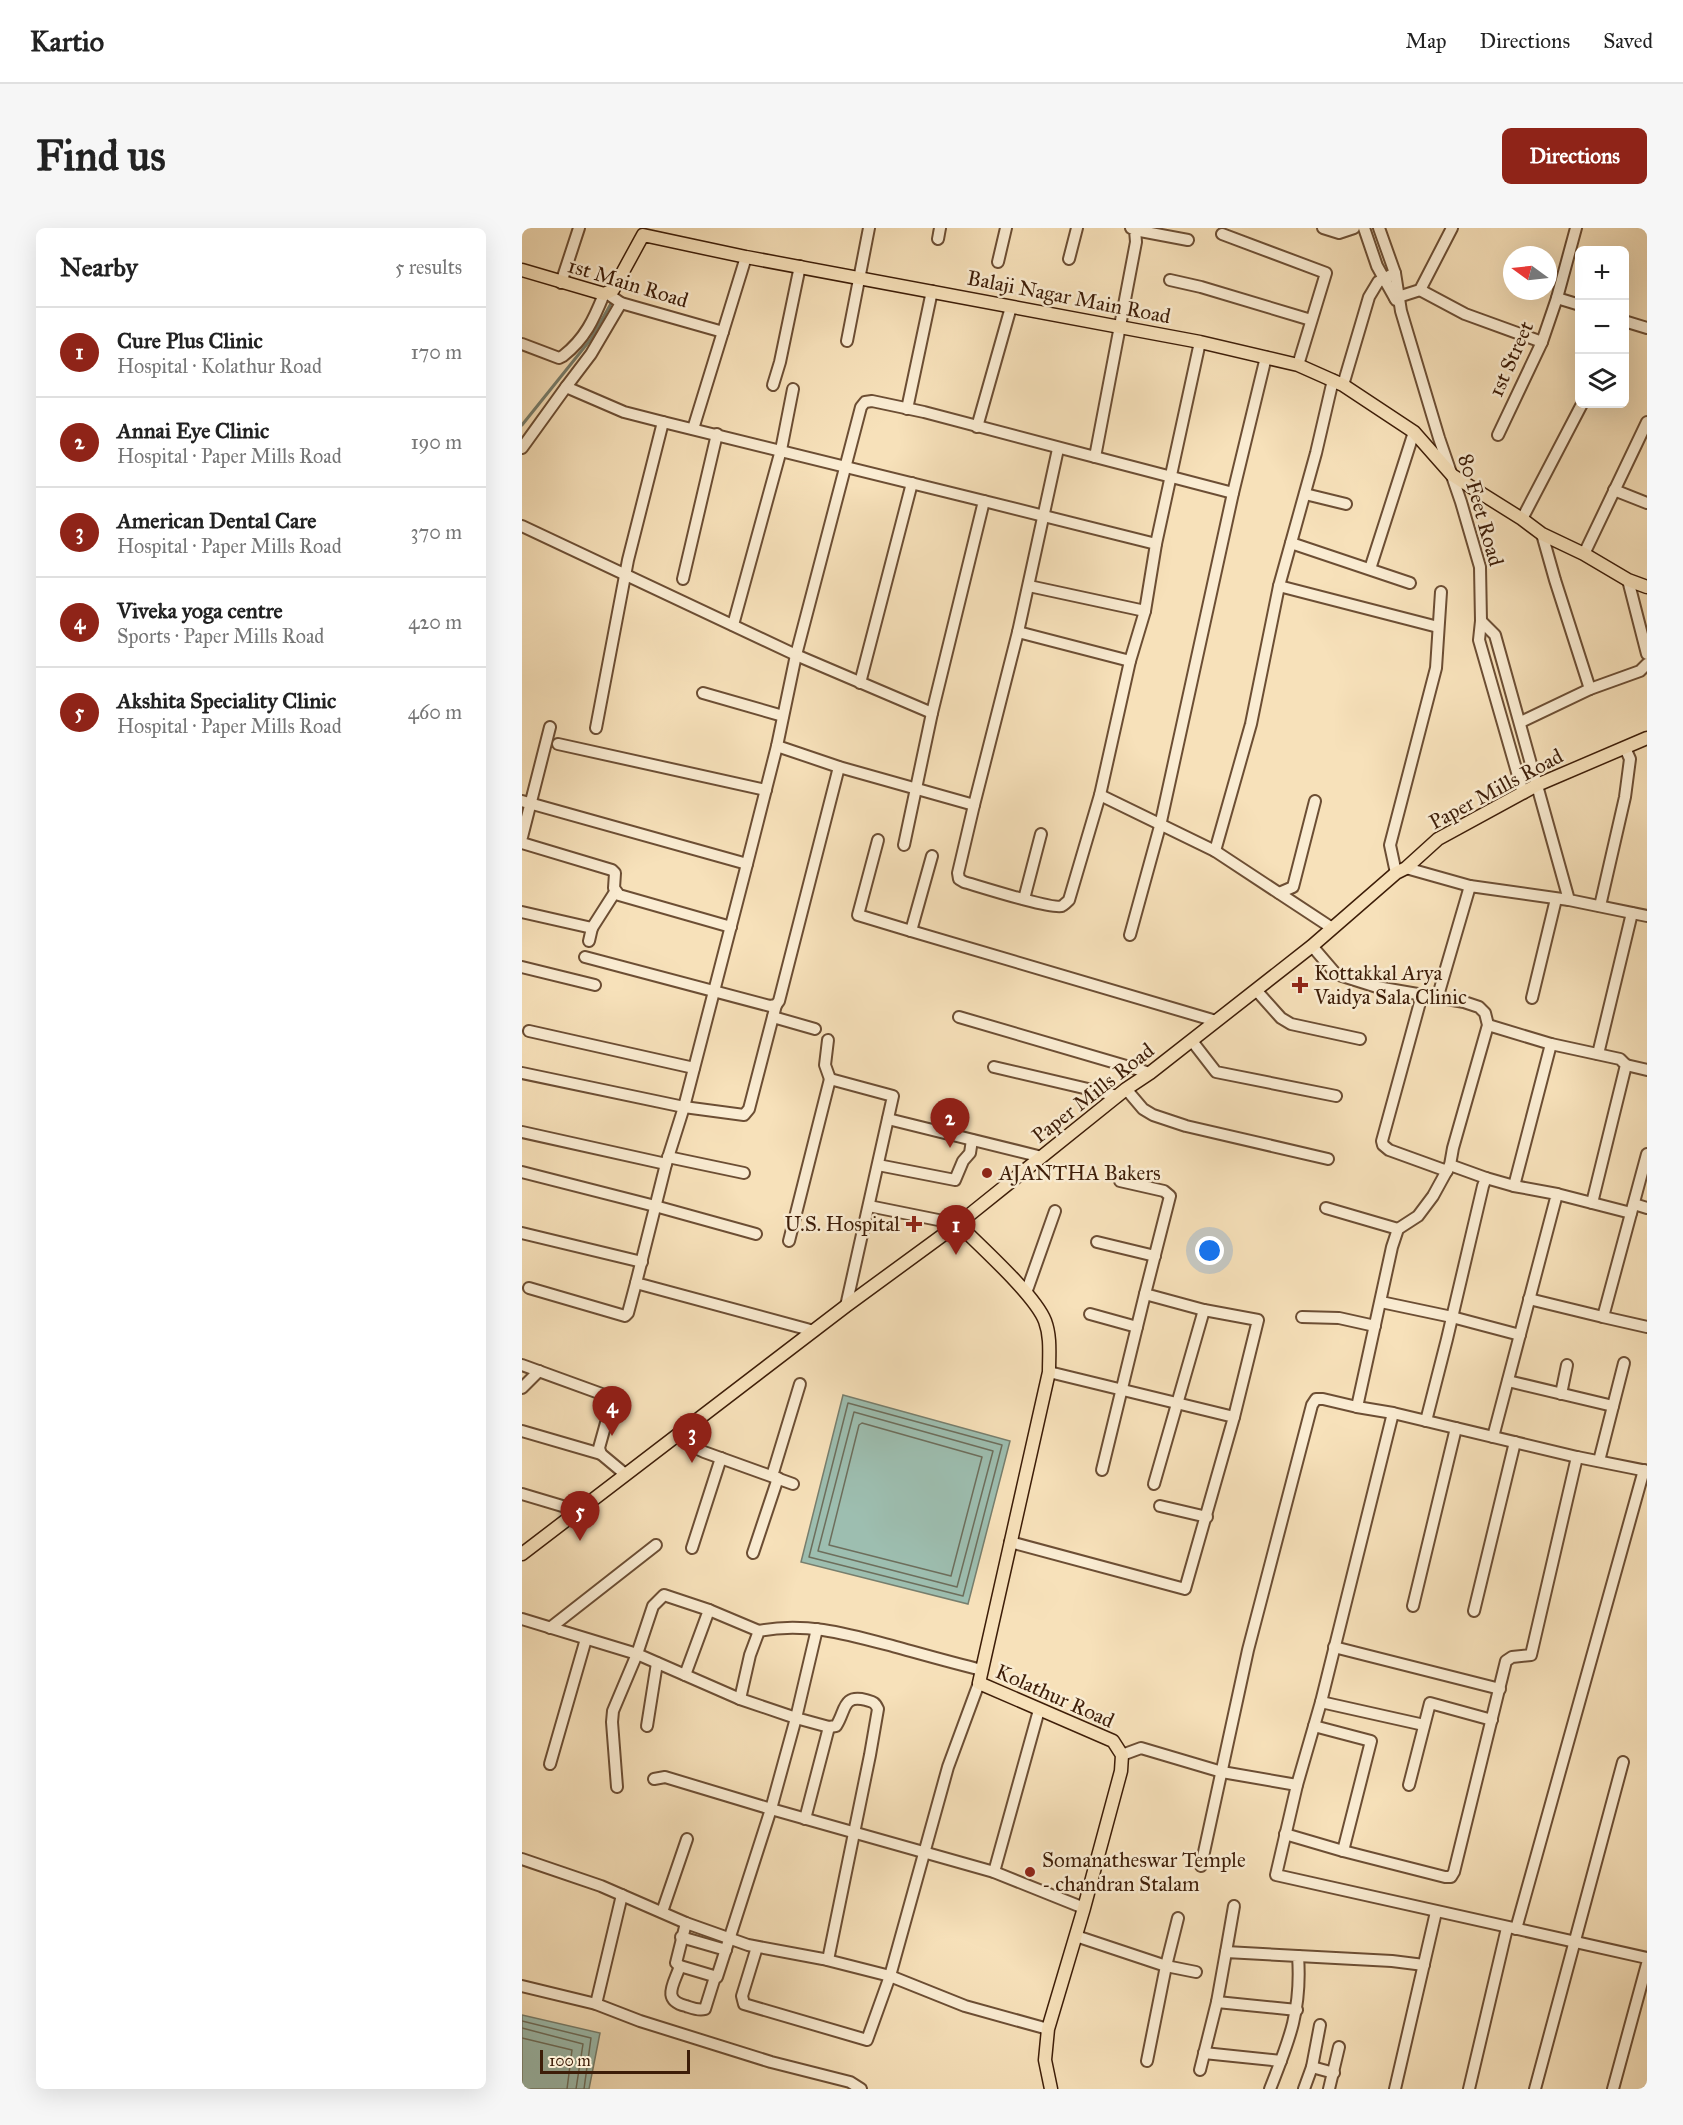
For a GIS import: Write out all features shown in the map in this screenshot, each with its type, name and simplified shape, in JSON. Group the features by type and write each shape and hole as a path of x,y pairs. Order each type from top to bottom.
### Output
{"main road":[{"name":"Balaji Nagar Main Road","path":"647,234 746,257 1200,342 1298,365 1338,383 1414,432 1452,475 1542,534 1584,554 1628,580 1647,587"},
{"path":"612,298 613,290 647,234"},
{"name":"1st Main Road","path":"522,270 612,298"},
{"name":"Paper Mills Road","path":"522,1554 846,1306 958,1224 1312,946 1438,839 1537,785 1647,738"},
{"name":"Kolathur Road","path":"958,1224 1026,1293 1044,1319 1049,1338 1049,1372 979,1683 1113,1741 1122,1755 1121,1771 1048,2029 1045,2060 1051,2089"}],"street":[{"path":"561,283 579,228"},
{"path":"847,341 869,228"},
{"path":"998,262 1006,228"},
{"path":"1069,259 1077,228"},
{"path":"1323,228 1339,233 1354,228"},
{"name":"80 Feet Road","path":"1364,228 1377,266 1390,275"},
{"name":"80 Feet Road","path":"1379,228 1390,275 1480,567 1479,640 1523,793"},
{"path":"1420,290 1452,228"},
{"path":"1095,457 1136,242 1133,229 1188,240"},
{"name":"1st Street","path":"1557,298 1573,229"},
{"path":"1222,234 1326,273 1298,365"},
{"path":"693,429 746,257"},
{"path":"773,385 800,266"},
{"path":"1215,851 1251,724 1279,586 1338,383 1369,297 1374,287 1390,275"},
{"path":"1170,280 1311,320"},
{"path":"1397,297 1420,290 1465,314 1542,342"},
{"path":"907,409 932,291"},
{"path":"522,344 560,358 587,333 612,298"},
{"path":"522,448 591,354 612,298"},
{"name":"1st Main Road","path":"612,298 723,332"},
{"path":"1557,298 1575,303"},
{"name":"1st Street","path":"1498,435 1542,342 1556,300"},
{"path":"977,427 1011,307"},
{"path":"1629,322 1647,328"},
{"path":"1058,449 1029,586 958,873 959,879 964,882 1055,907 1062,906 1069,900 1100,795 1130,661 1145,610 1156,543 1200,342"},
{"path":"1130,935 1160,826 1233,493 1266,357"},
{"path":"566,387 624,412 1156,543"},
{"path":"733,625 781,450 793,389"},
{"path":"529,1288 625,1316 628,1313 731,927 777,746 796,656 861,407 865,402 872,401 907,409 1233,493"},
{"path":"1522,519 1580,408"},
{"path":"596,728 625,576 663,422"},
{"path":"1584,554 1647,422"},
{"path":"1370,569 1414,432"},
{"path":"682,579 717,434"},
{"path":"860,683 912,483"},
{"path":"1614,490 1647,503"},
{"path":"1305,494 1346,504"},
{"path":"904,846 932,713 984,501"},
{"path":"522,526 796,656 932,713"},
{"path":"1542,534 1590,689"},
{"path":"1291,543 1410,583"},
{"path":"1628,580 1647,654"},
{"path":"1029,586 1145,610"},
{"path":"1279,586 1438,627"},
{"path":"1442,592 1436,668 1431,693 1390,845 1401,870 1470,886 1569,900 1647,916"},
{"path":"1481,621 1495,635 1569,900"},
{"path":"1018,632 1130,661"},
{"path":"1521,722 1590,689 1640,671 1647,664"},
{"path":"703,693 783,716"},
{"path":"522,837 527,803 550,727"},
{"path":"558,744 766,790"},
{"path":"777,746 839,767 974,805"},
{"path":"1600,906 1625,797 1630,759 1625,748"},
{"path":"522,1073 684,1107 744,1115 749,1109 776,1005 779,1001 839,767"},
{"path":"1100,795 1215,851 1332,928"},
{"path":"1279,893 1293,887 1315,801"},
{"path":"527,803 747,864"},
{"path":"1024,899 1041,834"},
{"path":"879,840 857,914 859,916 1216,1021"},
{"path":"522,843 612,870 616,876 615,892 592,928 589,941"},
{"path":"911,931 932,856"},
{"path":"1437,999 1470,886"},
{"path":"615,892 731,927"},
{"path":"1532,998 1556,899"},
{"path":"522,912 592,928"},
{"path":"1598,1054 1632,913"},
{"path":"1312,946 1336,974 1377,987 1464,1002 1479,1007 1485,1013 1488,1025 1448,1168 1418,1215 1398,1229 1385,1270 1357,1407"},
{"path":"585,957 770,1006 776,1005"},
{"path":"522,967 594,985"},
{"path":"1256,990 1286,1022 1360,1039"},
{"path":"1422,995 1382,1141 1383,1145 1389,1150 1514,1186 1592,1203 1647,1208"},
{"path":"773,1017 815,1029"},
{"path":"959,1017 1150,1073"},
{"path":"1488,1025 1551,1044 1620,1059 1626,1065 1647,1070"},
{"path":"530,1031 694,1068"},
{"path":"789,1241 830,1079 825,1065 828,1040"},
{"path":"1192,1041 1216,1071 1222,1074 1336,1096"},
{"path":"1514,1186 1551,1044"},
{"path":"1592,1203 1626,1065"},
{"path":"994,1067 1122,1093 1153,1115 1186,1126 1328,1159"},
{"path":"830,1079 894,1096 846,1306"},
{"path":"888,1119 1042,1157"},
{"path":"522,1132 744,1173"},
{"path":"878,1165 955,1180 963,1161 970,1153 972,1140"},
{"path":"1603,1317 1647,1154"},
{"path":"522,1172 756,1234"},
{"path":"1426,1421 1486,1178"},
{"path":"1102,1470 1170,1196 1164,1191 1120,1181"},
{"path":"1493,1437 1557,1194"},
{"path":"869,1206 958,1224"},
{"path":"1326,1208 1398,1229"},
{"path":"1026,1293 1055,1211"},
{"path":"522,1233 642,1262"},
{"path":"1097,1242 1155,1256"},
{"path":"636,1282 814,1331"},
{"path":"1010,1542 1185,1589 1207,1517 1258,1320 1204,1310 1146,1294"},
{"path":"1529,1299 1647,1328"},
{"path":"1380,1302 1452,1317 1520,1335"},
{"path":"1155,1484 1204,1310"},
{"path":"1090,1314 1137,1327"},
{"path":"1302,1317 1340,1318 1375,1326"},
{"path":"1599,1461 1624,1363"},
{"path":"522,1365 610,1397 610,1405 598,1448 601,1454"},
{"path":"1561,1394 1568,1365"},
{"path":"522,1388 539,1371"},
{"path":"1049,1372 1234,1417"},
{"path":"1508,1381 1613,1406"},
{"path":"753,1553 800,1384"},
{"path":"1201,1866 1248,1650 1312,1405 1316,1399 1393,1413 1646,1471 1512,1928 1468,2089"},
{"path":"1393,1413 1276,1875 1647,1958"},
{"path":"1413,1606 1456,1428"},
{"path":"522,1431 601,1454 625,1474"},
{"path":"678,1434 691,1446 793,1484"},
{"path":"1474,1611 1515,1442"},
{"path":"1285,1834 1343,1851 1451,1877 1506,1661 1512,1657 1531,1655 1577,1457"},
{"path":"692,1548 721,1458"},
{"path":"522,1494 579,1511"},
{"path":"1160,1506 1207,1517"},
{"path":"550,1628 656,1545"},
{"path":"617,1787 612,1717 638,1654 653,1606 664,1595 709,1610 759,1631 777,1627 817,1629 862,1637 982,1670"},
{"path":"685,1675 709,1610"},
{"path":"522,1619 638,1654 740,1699 829,1727 836,1726 849,1700 856,1698 876,1704 878,1709 870,1755 828,1960"},
{"path":"680,1966 670,1995 672,2000 676,2004 700,2011 705,2009 715,1977 719,1974 771,1809 817,1629"},
{"path":"740,1699 750,1655 759,1631"},
{"path":"550,1764 586,1638"},
{"path":"1334,1647 1500,1689"},
{"path":"647,1726 657,1664"},
{"path":"757,1947 742,1996 744,2004 867,2040 890,1976 948,1767 979,1683"},
{"path":"1321,1702 1424,1725"},
{"path":"1409,1785 1430,1703 1492,1720"},
{"path":"994,1872 1039,1710"},
{"path":"1314,1726 1371,1741 1343,1851"},
{"path":"805,1819 829,1727"},
{"path":"1122,1755 1141,1748 1222,1772 1297,1785"},
{"path":"1535,2089 1623,1762"},
{"path":"654,1779 665,1777 805,1819 925,1851 994,1872 1084,1908"},
{"path":"662,1912 687,1839"},
{"path":"522,1859 601,1886 686,1923 729,1938 757,1947 828,1960 890,1976 965,2006 1048,2029"},
{"path":"596,2004 622,1895"},
{"path":"1200,2070 1217,2002 1234,1906"},
{"path":"1395,2089 1436,1912"},
{"path":"1147,2061 1178,1918"},
{"path":"686,1923 675,1959 676,1963 715,1977"},
{"path":"703,1946 707,1930"},
{"path":"1076,1936 1166,1966 1196,1972"},
{"path":"681,1937 703,1946 726,1950"},
{"path":"1226,1952 1392,1961 1424,1965"},
{"path":"1270,2089 1297,2010 1298,1956"},
{"path":"1613,2089 1647,1964"},
{"path":"522,1986 596,2004 640,2021 771,2062 850,2082 861,2089"},
{"path":"1217,2002 1297,2010"},
{"path":"1304,2089 1312,2067 1320,2025"},
{"path":"1329,2089 1339,2047"},
{"path":"1204,2053 1281,2061"},
{"path":"1312,2067 1334,2073"}],"water":[{"path":"843,1395 1010,1441 968,1604 801,1562"},
{"path":"522,2015 600,2033 589,2089 522,2089"}],"waterway":[{"path":"522,425 591,339 613,300"}],"place":[{"name":"Kottakkal Arya Vaidya Sala Clinic","path":"1300,985"},
{"name":"Annai Eye Clinic","path":"950,1148"},
{"name":"AJANTHA Bakers","path":"987,1173"},
{"name":"U.S. Hospital","path":"914,1224"},
{"name":"Cure Plus Clinic","path":"956,1255"},
{"name":"Viveka yoga centre","path":"612,1436"},
{"name":"American Dental Care","path":"692,1463"},
{"name":"Akshita Speciality Clinic","path":"580,1541"},
{"name":"Somanatheswar Temple - chandran Stalam","path":"1030,1872"}]}
